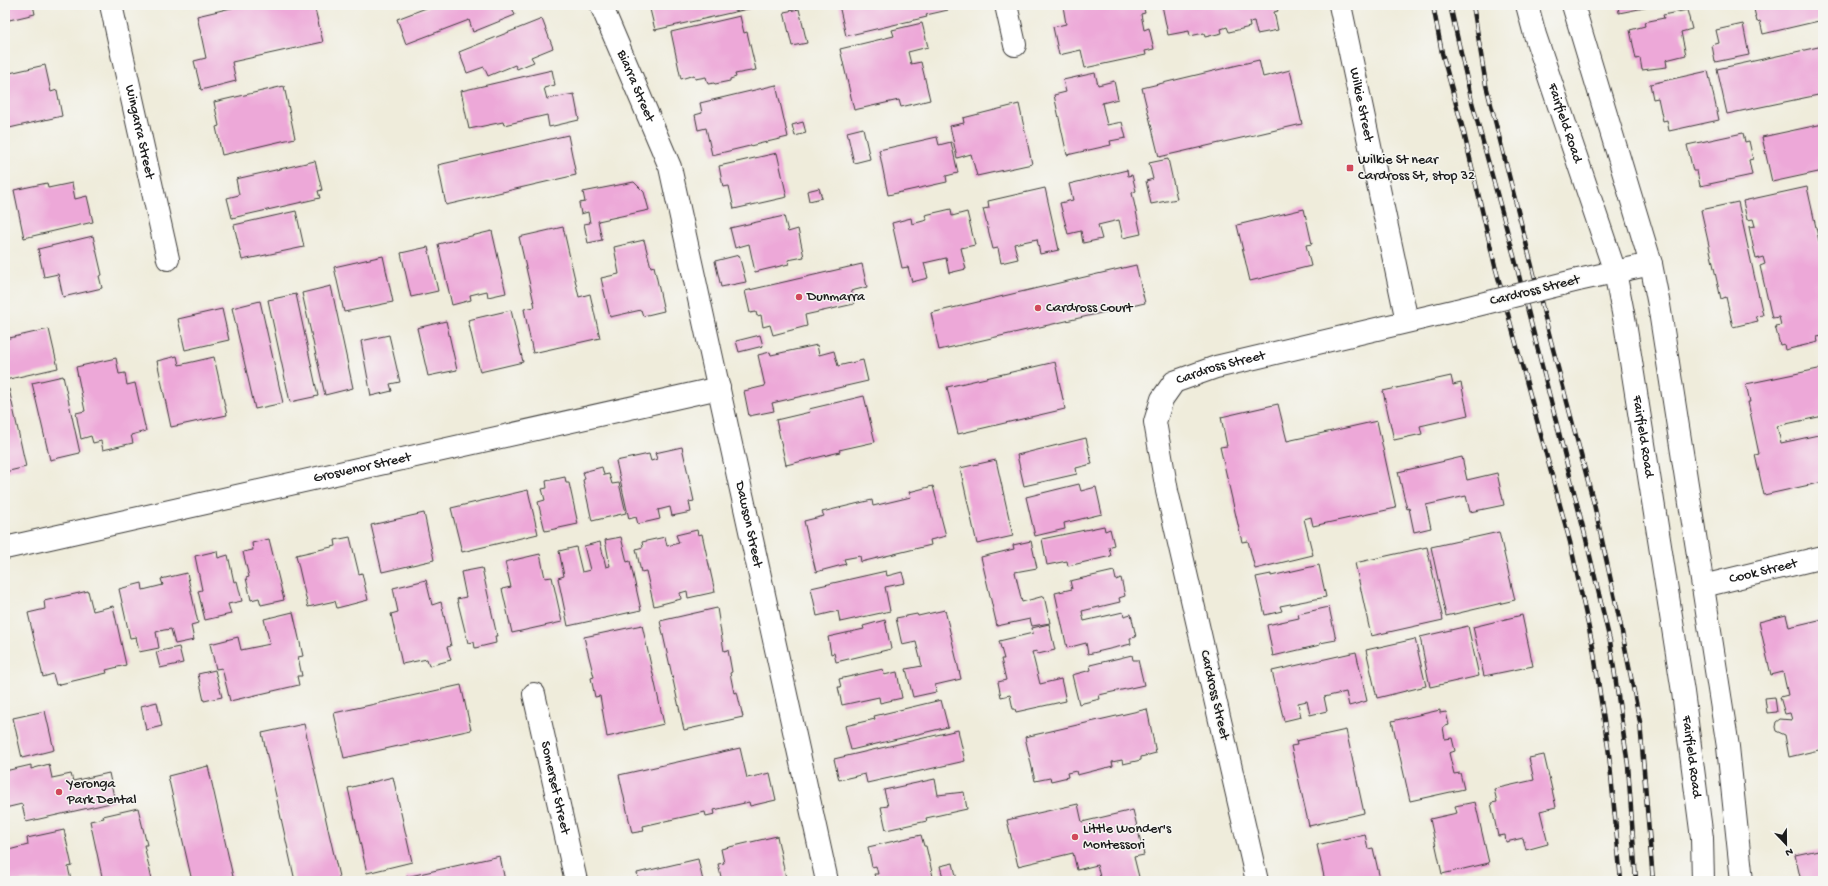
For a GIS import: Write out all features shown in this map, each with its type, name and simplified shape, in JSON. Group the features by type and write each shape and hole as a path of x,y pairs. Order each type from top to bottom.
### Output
{"street":[{"name":"Wingarra Street","path":"111,5 168,259"},
{"name":"Biarra Street","path":"601,5 670,167"},
{"path":"1006,5 1015,45"},
{"name":"Wilkie Street","path":"1340,5 1408,321"},
{"name":"Fairfield Road","path":"1527,5 1535,35 1615,272 1626,329 1684,692 1702,838 1703,881"},
{"path":"1573,5 1651,264 1660,305 1728,747 1742,881"},
{"name":"Dawson Street","path":"670,167 827,881"},
{"name":"Cardross Street","path":"1257,881 1167,491 1155,422 1162,398 1174,382 1216,367 1578,280 1651,264"},
{"name":"Grosvenor Street","path":"5,548 719,388"},
{"name":"Cook Street","path":"1703,586 1823,557"},
{"name":"Somerset Street","path":"534,694 576,881"}],"building":[{"path":"5,5 33,5 35,14 5,21"},
{"path":"244,5 314,5 323,42 232,62 236,81 201,90 194,61 206,58 197,16"},
{"path":"434,5 511,5 515,15 473,32 469,20 406,44 397,19"},
{"path":"649,5 761,5 761,6 655,30"},
{"path":"839,5 947,5 948,10 926,15 927,17 846,36"},
{"path":"1143,5 1145,13 1141,14 1144,30 1149,28 1154,49 1145,51 1146,55 1085,68 1081,50 1059,55 1053,27 1066,24 1063,6"},
{"path":"1162,5 1276,5 1278,11 1274,12 1278,30 1257,34 1254,21 1249,22 1250,27 1229,32 1227,27 1221,29 1222,33 1205,37 1204,33 1190,36 1189,31 1168,35"},
{"path":"1618,5 1653,5 1654,6 1619,13"},
{"path":"1753,5 1823,5 1823,20 1763,34 1760,21 1757,22"},
{"path":"799,9 807,43 792,46 784,12"},
{"path":"1687,10 1692,29 1681,32 1686,55 1666,60 1667,67 1642,70 1640,58 1636,59 1630,30 1645,26 1644,22 1664,18 1663,15"},
{"path":"740,16 744,33 747,32 756,70 735,74 736,77 730,79 730,81 715,84 708,84 706,77 695,79 694,75 681,79 671,32"},
{"path":"542,19 553,48 531,57 534,62 517,69 515,65 488,76 484,67 467,73 459,52"},
{"path":"922,23 928,47 908,52 911,64 921,62 930,100 901,107 899,100 854,110 840,49 894,36 892,30"},
{"path":"1743,24 1749,55 1715,62 1712,45 1719,43 1716,30"},
{"path":"1823,46 1823,94 1727,114 1717,69"},
{"path":"1259,60 1263,77 1290,70 1302,124 1159,157 1142,88"},
{"path":"45,65 51,92 57,90 62,116 5,129 5,74"},
{"path":"552,70 555,85 544,88 547,99 574,94 579,120 549,127 547,115 504,125 503,122 469,129 461,91"},
{"path":"1708,71 1719,120 1669,131 1667,120 1663,121 1658,98 1653,99 1650,84"},
{"path":"1095,73 1098,85 1114,81 1118,99 1102,103 1107,125 1122,122 1126,138 1110,141 1111,145 1067,155 1054,95 1066,92 1063,80"},
{"path":"776,85 788,137 712,155 706,128 698,130 695,115 702,113 700,103"},
{"path":"284,86 295,138 222,155 216,127 219,126 214,102"},
{"path":"1019,104 1032,164 977,176 971,154 957,158 950,126 964,123 963,118"},
{"path":"803,122 806,133 795,136 792,125"},
{"path":"1823,124 1823,171 1772,182 1762,137"},
{"path":"863,128 870,159 854,163 847,132"},
{"path":"1743,133 1745,142 1749,141 1753,159 1749,160 1752,175 1700,186 1697,171 1693,171 1687,145"},
{"path":"568,135 576,175 446,205 438,165"},
{"path":"937,137 939,145 951,142 958,173 946,176 947,182 888,195 879,150"},
{"path":"777,153 787,197 734,209 729,186 723,187 719,166"},
{"path":"1168,159 1177,199 1151,204 1146,181 1153,179 1149,163"},
{"path":"315,161 322,190 318,191 320,198 232,218 227,198 239,195 236,179"},
{"path":"1127,170 1128,176 1132,175 1136,191 1132,193 1141,234 1123,238 1119,220 1098,225 1102,239 1083,243 1081,231 1068,234 1060,203 1073,200 1069,184"},
{"path":"634,182 644,192 649,210 598,221 602,240 588,243 584,224 590,223 588,212 581,214 579,203 585,202 583,192"},
{"path":"47,183 48,188 72,183 75,199 87,196 93,222 24,238 14,190"},
{"path":"1807,187 1823,259 1823,336 1817,337 1818,342 1785,350 1784,344 1780,345 1775,326 1781,325 1779,317 1772,318 1760,266 1765,264 1763,257 1756,259 1749,227 1755,226 1753,219 1747,220 1743,201"},
{"path":"819,188 822,198 809,201 807,191"},
{"path":"1045,188 1059,250 1040,254 1037,239 1014,244 1018,259 1001,263 998,248 993,249 983,209 989,208 988,201"},
{"path":"1738,202 1763,315 1756,316 1758,321 1733,327 1726,297 1721,299 1701,210"},
{"path":"951,209 952,216 967,212 975,245 961,248 966,269 949,273 946,258 924,263 928,278 912,282 908,267 902,268 892,223 911,218 912,224 927,220 925,215"},
{"path":"1304,209 1312,244 1306,245 1311,266 1250,281 1237,225"},
{"path":"296,211 304,247 242,260 234,225"},
{"path":"784,216 788,232 798,229 804,257 788,260 789,264 755,272 749,244 735,248 730,228"},
{"path":"563,227 579,297 590,294 600,338 533,353 524,309 535,307 519,237"},
{"path":"492,231 506,293 488,297 487,291 470,295 471,300 452,305 438,244"},
{"path":"93,236 102,275 99,276 102,288 63,297 58,274 44,277 38,249"},
{"path":"644,240 651,267 654,266 664,311 643,316 641,310 610,317 601,278 619,274 614,247"},
{"path":"428,247 438,291 411,297 401,253"},
{"path":"739,255 746,282 721,287 715,261"},
{"path":"383,256 393,302 344,312 334,267"},
{"name":"Dunmarra","path":"862,264 867,287 851,291 854,304 805,315 807,326 773,335 770,325 763,327 761,315 757,316 756,312 750,313 745,291"},
{"name":"Cardross Court","path":"1136,265 1145,303 939,350 931,313"},
{"path":"331,286 353,388 325,395 302,293"},
{"path":"296,294 318,396 290,402 268,300"},
{"path":"260,301 283,403 255,409 232,308"},
{"path":"222,309 229,340 185,350 178,319"},
{"path":"511,310 523,362 480,372 468,320"},
{"path":"446,321 457,370 428,376 417,328"},
{"path":"49,329 58,368 5,380 5,339"},
{"path":"389,335 400,382 390,384 392,391 371,396 361,341"},
{"path":"760,335 763,346 739,352 736,341"},
{"path":"817,345 819,355 834,351 838,366 863,360 868,381 772,403 774,411 749,416 744,391 765,386 758,355 770,352 771,355"},
{"path":"177,356 179,365 214,357 227,415 171,427 157,361"},
{"path":"116,358 119,374 125,373 127,385 135,383 146,431 131,435 133,443 103,450 101,441 93,443 91,436 81,439 76,413 85,411 76,367"},
{"path":"1055,362 1065,409 958,434 947,387"},
{"path":"1823,368 1823,416 1777,426 1781,443 1823,434 1823,482 1764,495 1755,455 1759,454 1748,402 1750,402 1746,384"},
{"path":"63,376 80,453 50,460 32,383"},
{"path":"1451,376 1453,385 1461,383 1468,415 1420,426 1422,434 1394,440 1383,391"},
{"path":"5,389 9,389 26,467 5,472"},
{"path":"864,396 875,442 839,450 840,452 786,465 776,420 810,412 809,409"},
{"path":"1278,404 1287,441 1377,421 1396,508 1313,526 1311,517 1304,519 1313,555 1255,569 1248,541 1242,542 1220,447 1227,446 1221,417"},
{"path":"1086,438 1092,464 1076,468 1077,474 1024,486 1017,455"},
{"path":"682,447 694,501 689,502 691,512 672,516 670,507 658,510 660,519 638,524 636,517 629,519 616,461 649,454 651,461 657,459 655,453"},
{"path":"1462,457 1467,480 1497,473 1504,505 1470,512 1466,496 1426,505 1431,528 1414,532 1409,508 1407,509 1398,472"},
{"path":"996,460 1013,536 977,544 960,468"},
{"path":"602,467 604,475 609,474 612,484 619,483 626,513 592,521 583,480 585,479 583,472"},
{"path":"565,477 566,483 569,483 578,524 545,531 538,502 545,500 542,489 547,488 546,481"},
{"path":"1079,484 1081,491 1096,487 1102,514 1064,523 1065,529 1035,536 1026,497"},
{"path":"933,486 946,536 930,540 931,545 861,562 860,556 844,559 846,564 816,572 804,521 824,516 822,512 872,500 873,506 911,497 909,492"},
{"path":"528,490 538,534 462,552 451,508"},
{"path":"424,513 434,560 382,572 371,525"},
{"path":"1104,526 1105,531 1110,529 1114,545 1109,547 1111,556 1068,566 1067,561 1047,565 1042,539"},
{"path":"697,530 698,535 702,534 715,592 688,598 687,591 680,593 681,599 654,606 646,571 641,572 636,549 643,547 642,542 665,537 667,546 679,543 676,535"},
{"path":"1499,532 1515,600 1446,616 1431,547"},
{"path":"350,537 359,574 362,573 368,600 337,608 335,601 308,607 296,555 336,546 335,540"},
{"path":"621,537 627,562 630,561 641,610 568,626 558,578 564,576 559,551 576,547 582,572 590,570 584,546 600,542 606,567 610,566 605,540"},
{"path":"269,539 284,600 261,605 259,598 251,600 246,578 249,577 243,552 253,550 252,543"},
{"path":"1031,541 1037,568 1015,572 1022,602 1044,596 1050,623 1032,626 1030,619 997,626 981,557 1014,549 1013,545"},
{"path":"1427,547 1443,620 1371,636 1355,563"},
{"path":"217,551 218,558 228,555 234,582 237,581 242,601 228,604 231,614 205,620 198,591 202,590 195,556"},
{"path":"540,554 545,578 552,577 562,622 512,633 502,589 511,587 505,562"},
{"path":"1319,565 1326,597 1280,606 1282,611 1265,615 1256,577 1271,574 1271,576"},
{"path":"482,568 497,636 495,636 496,643 475,648 474,642 468,643 457,599 466,597 461,572"},
{"path":"886,571 887,576 902,572 905,583 885,587 890,611 840,622 838,611 817,616 811,588"},
{"path":"1114,571 1116,580 1121,578 1125,596 1119,598 1120,602 1082,611 1084,621 1123,612 1124,616 1131,614 1136,637 1130,638 1131,644 1088,654 1086,643 1067,648 1055,593 1072,589 1070,581"},
{"path":"187,573 198,623 191,625 194,640 175,644 171,629 164,630 156,632 159,648 139,652 136,637 130,638 119,589 142,583 143,590 163,585 161,579"},
{"path":"426,580 432,605 441,602 451,646 447,647 451,660 429,666 427,659 402,664 391,614 398,612 393,588"},
{"path":"88,591 93,611 113,606 126,665 106,670 107,673 56,685 53,674 43,677 28,613 45,609 44,601"},
{"path":"1329,607 1336,640 1273,656 1267,625 1299,618 1298,614"},
{"path":"717,608 724,651 728,650 734,693 737,692 743,717 684,730 660,621"},
{"path":"945,610 961,679 935,685 936,692 913,697 906,669 922,666 916,642 902,645 896,618 917,614 918,616"},
{"path":"293,612 303,656 298,657 302,676 297,676 299,685 230,701 222,668 216,669 210,644 238,637 241,650 270,644 264,619"},
{"path":"1522,615 1533,666 1484,676 1473,627"},
{"path":"1786,615 1789,627 1823,619 1823,749 1789,757 1785,735 1776,731 1775,727 1776,722 1780,719 1792,720 1790,713 1785,714 1780,697 1788,695 1783,672 1771,675 1759,622"},
{"path":"885,620 891,649 836,662 834,653 831,654 828,637 864,629 863,626"},
{"path":"1049,624 1055,650 1038,654 1037,651 1032,652 1040,684 1061,679 1066,701 1016,712 1015,709 1013,709 1010,695 1001,697 998,682 1006,680 1001,659 1004,659 999,641 1033,633 1032,628"},
{"path":"642,625 664,724 607,737 600,696 595,697 591,678 594,677 584,637"},
{"path":"1468,626 1479,676 1430,687 1420,637"},
{"path":"1415,639 1426,686 1377,698 1366,650"},
{"path":"179,647 183,663 160,668 156,652"},
{"path":"1356,652 1367,701 1349,706 1346,692 1324,697 1327,711 1310,715 1307,701 1298,703 1301,717 1284,721 1272,671"},
{"path":"1132,655 1133,660 1138,660 1144,685 1099,695 1100,699 1079,704 1072,675 1091,670 1090,665"},
{"path":"883,669 884,675 897,672 902,698 880,703 879,697 842,705 838,687 841,687 839,679"},
{"path":"215,670 222,697 204,701 198,674"},
{"path":"461,685 471,730 344,758 334,713"},
{"path":"1775,697 1777,712 1767,713 1765,698"},
{"path":"941,700 948,727 851,750 845,726 875,719 874,716"},
{"path":"157,702 162,726 146,730 141,706"},
{"path":"1147,709 1156,753 1141,757 1141,760 1123,764 1122,760 1112,762 1113,766 1077,775 1076,771 1067,773 1068,777 1051,781 1050,778 1035,781 1025,737"},
{"path":"1440,710 1440,713 1446,712 1449,725 1443,727 1445,739 1452,738 1455,751 1449,753 1454,774 1460,773 1464,789 1410,801 1392,721"},
{"path":"45,711 54,750 22,758 13,718"},
{"path":"304,724 340,881 295,881 262,733"},
{"path":"958,730 965,761 867,783 865,774 839,780 834,759"},
{"path":"1346,730 1364,813 1309,826 1291,746 1297,745 1296,741"},
{"path":"740,748 747,778 770,773 776,800 750,806 749,802 714,810 715,814 706,816 705,812 643,826 644,831 632,833 619,775"},
{"path":"1544,755 1556,807 1540,811 1548,844 1526,850 1523,838 1506,842 1505,835 1498,836 1491,803 1497,802 1494,789 1534,780 1529,758"},
{"name":"Yeronga Park Dental","path":"49,764 52,778 71,774 73,781 109,773 115,802 26,822 22,804 5,808 5,771 31,765 31,769"},
{"path":"208,766 234,881 192,881 168,776"},
{"path":"393,777 412,862 367,873 348,788"},
{"path":"935,779 938,795 964,792 967,809 926,818 927,821 886,830 881,807 888,806 884,790"},
{"path":"1475,802 1489,863 1442,874 1430,819 1457,813 1455,806"},
{"name":"Little Wonder's Montessori","path":"1078,804 1082,822 1133,810 1144,855 1134,857 1140,881 1101,881 1097,865 1077,870 1073,853 1018,866 1007,820"},
{"path":"138,808 147,845 144,845 152,880 103,881 90,821 104,818 103,816"},
{"path":"64,830 72,866 68,867 71,880 5,881 5,851 28,845 27,838"},
{"path":"1365,834 1368,849 1373,848 1380,879 1373,881 1325,881 1317,845"},
{"path":"921,835 924,846 926,846 934,881 876,881 874,874 878,874 876,866 872,867 868,847"},
{"path":"777,836 786,878 772,881 722,881 718,864 724,863 721,849"},
{"path":"1823,849 1823,881 1801,881 1795,855"},
{"path":"500,856 505,881 407,881 406,877"},
{"path":"698,859 703,881 639,881 637,873"},
{"path":"953,863 957,880 944,881 940,866"}],"railway":[{"path":"1433,5 1442,53 1464,133 1495,266 1570,542 1593,647 1609,754 1621,881"},
{"path":"1450,5 1472,102 1514,256 1586,539 1610,641 1628,765 1636,881"},
{"path":"1473,5 1486,85 1594,504 1620,622 1640,722 1653,881"}],"place":[{"name":"Wilkie St near Cardross St, stop 32","path":"1350,168"},
{"name":"Dunmarra","path":"799,297"},
{"name":"Cardross Court","path":"1038,308"},
{"name":"Yeronga Park Dental","path":"59,792"},
{"name":"Little Wonder's Montessori","path":"1075,837"}]}
